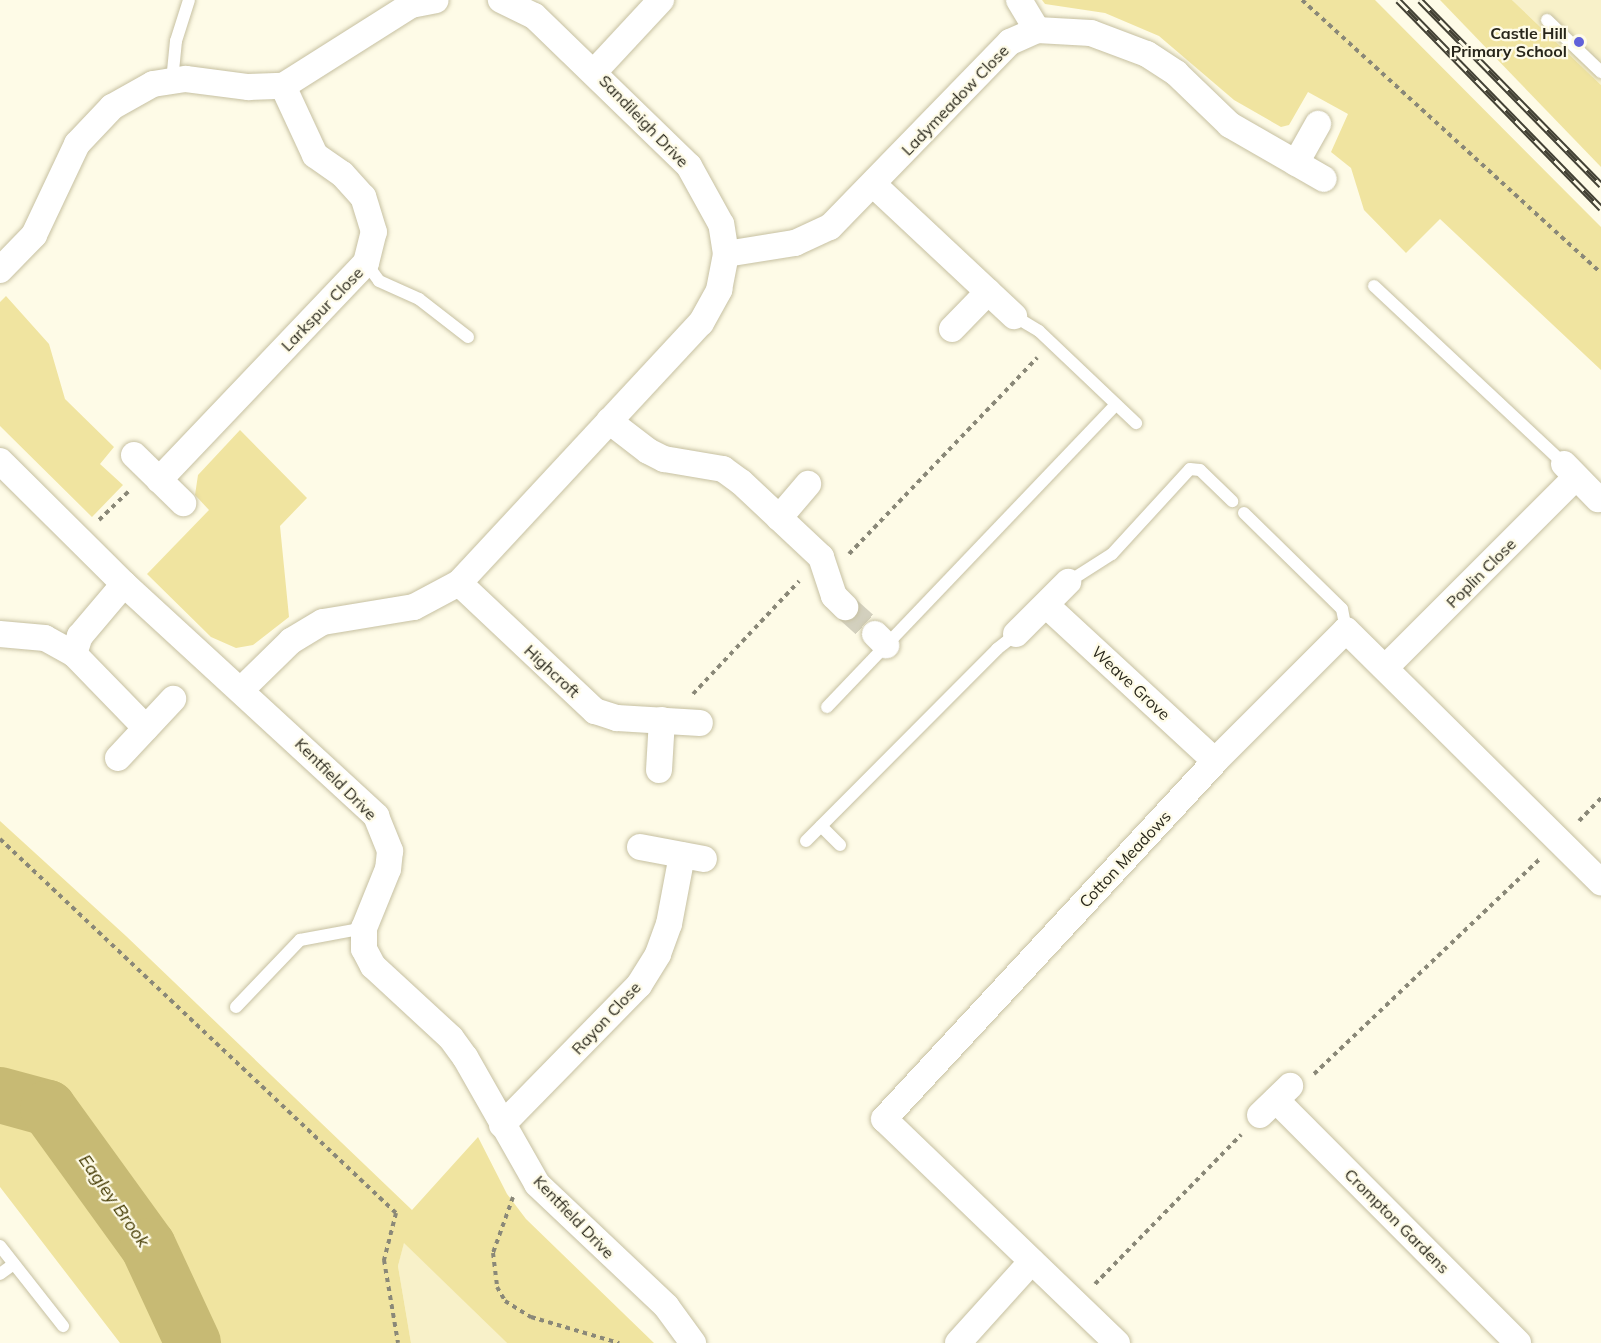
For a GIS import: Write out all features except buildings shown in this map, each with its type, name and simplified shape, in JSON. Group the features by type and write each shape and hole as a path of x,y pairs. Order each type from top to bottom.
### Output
{"street":[{"path":"0,270 34,235 77,144 91,126 112,107 153,84 172,81 283,86 410,3 436,0"},
{"name":"Sandileigh Drive","path":"242,689 291,642 323,621 414,607 459,583 701,324 719,290 726,254 721,224 689,166 595,71 534,16 501,0"},
{"path":"595,71 661,0"},
{"path":"1019,0 1037,30"},
{"name":"Ladymeadow Close","path":"726,254 795,243 830,227 874,185 1011,42 1037,30 1091,33 1146,54 1176,73 1230,125 1324,179"},
{"name":"Larkspur Close","path":"148,468 366,263 374,232 363,197 342,174 315,155 283,86"},
{"path":"1296,163 1318,124"},
{"path":"874,185 1014,316"},
{"path":"952,329 988,292"},
{"path":"609,421 648,452 664,459 723,469 779,518 824,566 834,596 845,607"},
{"name":"Kentfield Drive","path":"0,461 124,584 242,689 376,816 386,834 388,869 364,928 364,949 373,966 451,1038 531,1173 571,1219 666,1306 693,1343"},
{"path":"148,468 183,503"},
{"path":"1570,471 1598,499"},
{"name":"Poplin Close","path":"1385,668 1570,471"},
{"path":"779,518 808,484"},
{"path":"1016,634 1068,582"},
{"name":"Highcroft","path":"459,583 595,711 617,718 700,723"},
{"path":"74,654 80,636 124,584"},
{"name":"Weave Grove","path":"1046,605 1215,761"},
{"path":"1346,630 1601,882"},
{"name":"Cotton Meadows","path":"1117,1343 884,1119 1215,761 1346,630"},
{"path":"0,634 45,638 74,654 146,728"},
{"path":"118,758 173,699"},
{"path":"659,770 665,721"},
{"name":"Rayon Close","path":"502,1125 639,985 658,954 693,857 640,847"},
{"name":"Crompton Gardens","path":"1275,1100 1518,1343"},
{"path":"958,1343 1032,1262"}],"lane":[{"path":"172,81 176,41 189,0"},
{"path":"1547,20 1601,72"},
{"path":"366,263 379,281 418,299 468,337"},
{"path":"1374,286 1570,471"},
{"path":"1014,316 1051,343 1136,423"},
{"path":"827,707 880,640 1116,405"},
{"path":"1068,582 1112,554 1190,469 1200,470 1232,501"},
{"path":"1244,513 1342,609 1346,630"},
{"path":"806,841 997,649 1016,634"},
{"path":"821,826 840,845"},
{"path":"236,1007 300,940 364,928"},
{"path":"0,1246 63,1326"},
{"path":"0,1274 14,1264"}],"path":[{"path":"1302,0 1601,273"},
{"path":"665,721 1051,343"},
{"path":"80,540 148,468"},
{"path":"1076,1304 1275,1100 1310,1078 1560,841 1601,798"},
{"path":"0,839 396,1213 384,1260 398,1343"},
{"path":"531,1173 513,1196 499,1231 493,1254 497,1287 505,1301 523,1314 619,1343"}],"shaded area":[{"path":"1042,0 1375,0 1601,227 1601,370 1440,219 1406,253 1364,210 1351,168 1331,152 1348,114 1308,92 1289,125 1281,127 1234,100 1159,36 1105,13 1045,4"},
{"path":"1440,0 1512,0 1601,85 1601,167"},
{"name":"Castle Hill Primary School","path":"1512,0 1601,0 1601,85"},
{"path":"6,296 49,344 65,399 114,447 100,464 123,485 92,517 0,426 0,302"},
{"path":"240,430 307,498 280,526 289,617 253,645 236,648 211,637 147,574 209,510 195,495 198,475"},
{"path":"0,821 126,936 412,1210 478,1137 507,1194 526,1219 654,1343 507,1343 404,1243 398,1266 411,1343 120,1343 0,1187"},
{"path":"404,1242 507,1343 411,1343 398,1266"}],"waterway":[{"name":"Eagley Brook","path":"0,1095 48,1108 148,1246 193,1343"}],"tunnel":[{"path":"845,607 875,634"}],"railway":[{"path":"1398,0 1601,208"},
{"path":"1420,0 1601,185"}],"place":[{"name":"Castle Hill Primary School","path":"1579,42"}]}
